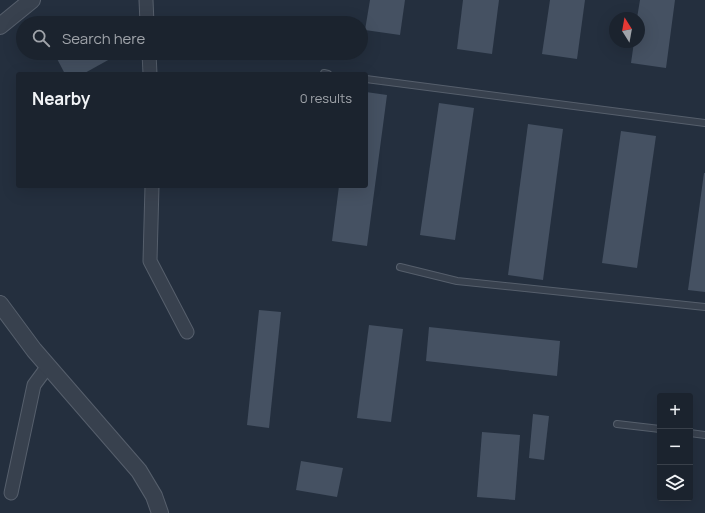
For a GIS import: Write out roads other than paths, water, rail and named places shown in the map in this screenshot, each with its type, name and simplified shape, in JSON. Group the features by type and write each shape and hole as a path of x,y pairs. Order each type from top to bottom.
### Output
{"street":[{"path":"0,26 32,0"},
{"path":"146,0 147,16"},
{"path":"149,60 150,72"},
{"path":"152,188 150,261 187,332"},
{"path":"0,304 34,350 139,472 154,496 160,513"},
{"path":"10,493 34,386 48,366"}],"lane":[{"path":"368,79 705,123"},
{"path":"400,267 457,280 705,307"},
{"path":"617,424 657,429"},
{"path":"693,433 705,435"}]}
